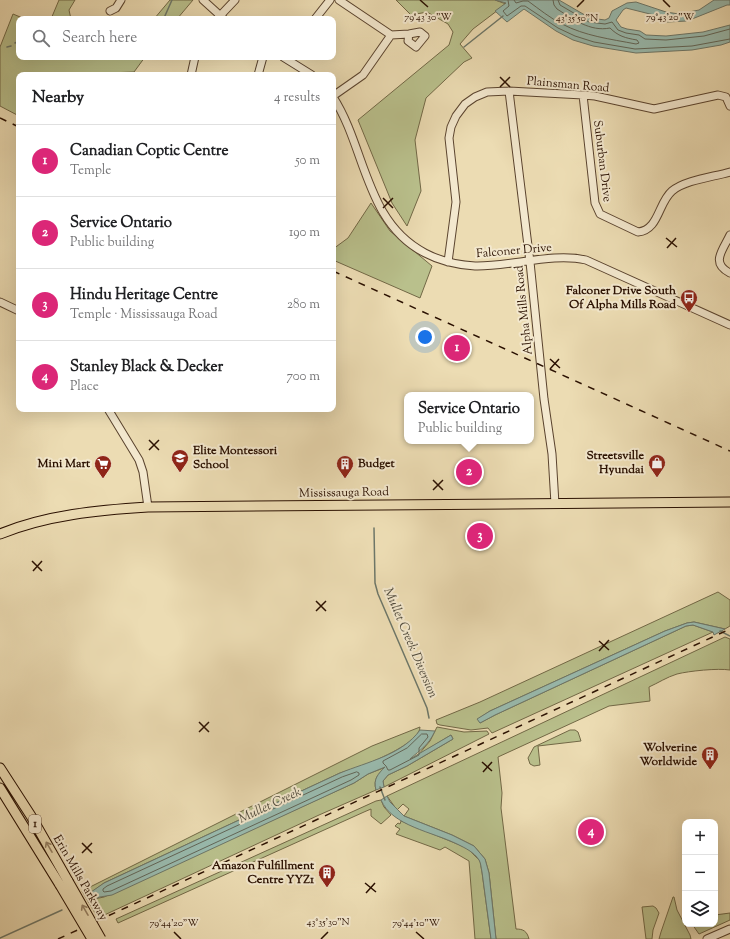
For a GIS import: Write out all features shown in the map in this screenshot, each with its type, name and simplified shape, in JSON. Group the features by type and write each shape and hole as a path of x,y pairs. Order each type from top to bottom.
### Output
{"main road":[{"name":"Mississauga Road","path":"0,534 18,527 85,513 124,508 730,502"},
{"name":"Erin Mills Parkway","path":"0,768 30,816 92,939"},
{"name":"Erin Mills Parkway","path":"0,788 102,939"}],"street":[{"path":"110,11 116,8 121,0"},
{"path":"203,0 218,16"},
{"path":"222,16 234,0"},
{"path":"317,16 330,0"},
{"path":"339,0 391,36 409,34"},
{"path":"336,94 363,75 391,36"},
{"path":"192,72 194,60"},
{"path":"259,72 262,60"},
{"path":"288,60 307,72"},
{"name":"Plainsman Road","path":"448,262 456,202 449,138 451,127 456,116 465,104 475,97 488,92 509,91 583,95 595,96 654,110 718,95 726,97 730,106"},
{"name":"Alpha Mills Road","path":"509,91 530,262 544,399 552,454 555,504"},
{"name":"Suburban Drive","path":"583,95 595,203 600,214 638,232 644,232 651,227 670,192 681,185 730,172"},
{"name":"Falconer Drive","path":"336,102 349,126 370,186 382,213 392,226 410,244 434,258 448,262 476,266 570,258 586,260 730,325"},
{"path":"730,235 718,260 719,265 730,273"},
{"path":"0,302 16,310"},
{"path":"110,412 139,460 143,472 148,507"},
{"path":"707,939 730,929"}],"green space":[{"path":"59,0 75,0 69,10 70,16 52,16"},
{"path":"170,0 193,0 180,16 157,16"},
{"path":"396,0 495,0 506,4 473,29 460,44 472,58 464,62 426,98 415,140 421,191 407,226 392,203 358,120 449,45 453,32 448,24 427,12 411,15"},
{"path":"13,14 18,16 16,16 16,60 143,60 134,72 16,72 16,114 0,106 0,47"},
{"path":"371,203 390,231 432,266 420,298 336,261 336,247 348,238"},
{"path":"718,592 730,600 730,626 725,629 694,622 665,631 490,711 478,719 480,723 686,626 693,625 713,632 492,733 488,728 471,730 437,724 436,720 480,702"},
{"path":"725,637 730,639 730,670 704,670 673,675 649,687 650,701 609,706 498,757 502,793 501,808 516,929 521,929 524,931 529,939 496,939 489,873 485,859 474,846 452,835 404,816 409,809 403,804 397,810 387,796"},
{"path":"420,727 418,733 413,739 397,750 358,768 340,773 104,883 92,892 94,899 104,897 386,767 377,777 375,783 376,790 98,918 82,891 372,746"},
{"path":"437,727 464,732 487,731 489,734 384,787 383,781 388,775 407,766 453,739 451,735 418,755 430,741"},
{"path":"570,730 575,730 578,732 581,741 538,746 540,765 534,766 530,764 528,758 534,747"},
{"path":"381,800 384,807 391,815 381,824 371,816 371,809 118,923 116,919 376,801"},
{"path":"401,821 467,848 480,861 491,939 475,939 469,861 445,847 440,850 396,834 400,829 395,826 398,823 400,824"},
{"path":"674,897 677,910 682,920 682,927 686,927 691,939 659,939"},
{"path":"653,906 659,913 653,930 652,939 646,939 642,907"},
{"path":"730,913 730,920 718,925 718,915"},
{"path":"694,927 714,927 699,934"}],"water":[{"path":"495,0 559,0 590,18 605,20 609,18 612,11 627,3 636,2 666,12 679,14 699,10 714,0 730,0 730,5 687,21 667,22 658,16 626,8 616,20 621,27 627,29 640,31 646,35 666,36 703,32 730,25 730,42 692,50 636,53 593,46 573,40 556,31 524,9 507,22 495,11 506,3"},
{"path":"694,622 725,629 714,635 713,632 693,625 686,626 480,723 477,719 490,711 665,631"},
{"path":"420,730 435,731 427,744 410,759 451,735 453,739 407,766 388,775 383,781 384,787 376,790 375,783 378,774 385,767 368,774 354,783 112,895 94,899 91,892 104,883 340,773 394,752 413,739"},
{"path":"387,796 390,802 404,816 452,835 474,846 485,859 489,873 496,939 491,939 482,872 477,857 469,850 457,844 414,827 394,816 386,809 381,800"}],"waterway":[{"path":"165,16 172,0"},
{"name":"Mullet Creek Diversion","path":"464,47 503,16"},
{"path":"7,47 11,46"},
{"name":"Mullet Creek Diversion","path":"374,528 375,583 378,594 427,708 429,718"},
{"name":"Mullet Creek","path":"720,631 730,636"},
{"path":"380,787 385,800"},
{"name":"Mullet Creek","path":"0,938 62,910"}],"railway":[{"path":"0,118 16,126"},
{"path":"336,272 730,451"},
{"path":"58,939 730,629"}],"place":[{"name":"Falconer Drive South Of Alpha Mills Road","path":"689,313"},
{"name":"Canadian Coptic Centre","path":"457,348"},
{"name":"Service Ontario","path":"469,472"},
{"name":"Elite Montessori School","path":"180,473"},
{"name":"Streetsville Hyundai","path":"657,478"},
{"name":"Mini Mart","path":"103,479"},
{"name":"Budget","path":"345,479"},
{"name":"Hindu Heritage Centre","path":"480,536"},
{"name":"Wolverine Worldwide","path":"710,770"},
{"name":"Stanley Black & Decker","path":"591,832"},
{"name":"Amazon Fulfillment Centre YYZ1","path":"327,888"}]}
